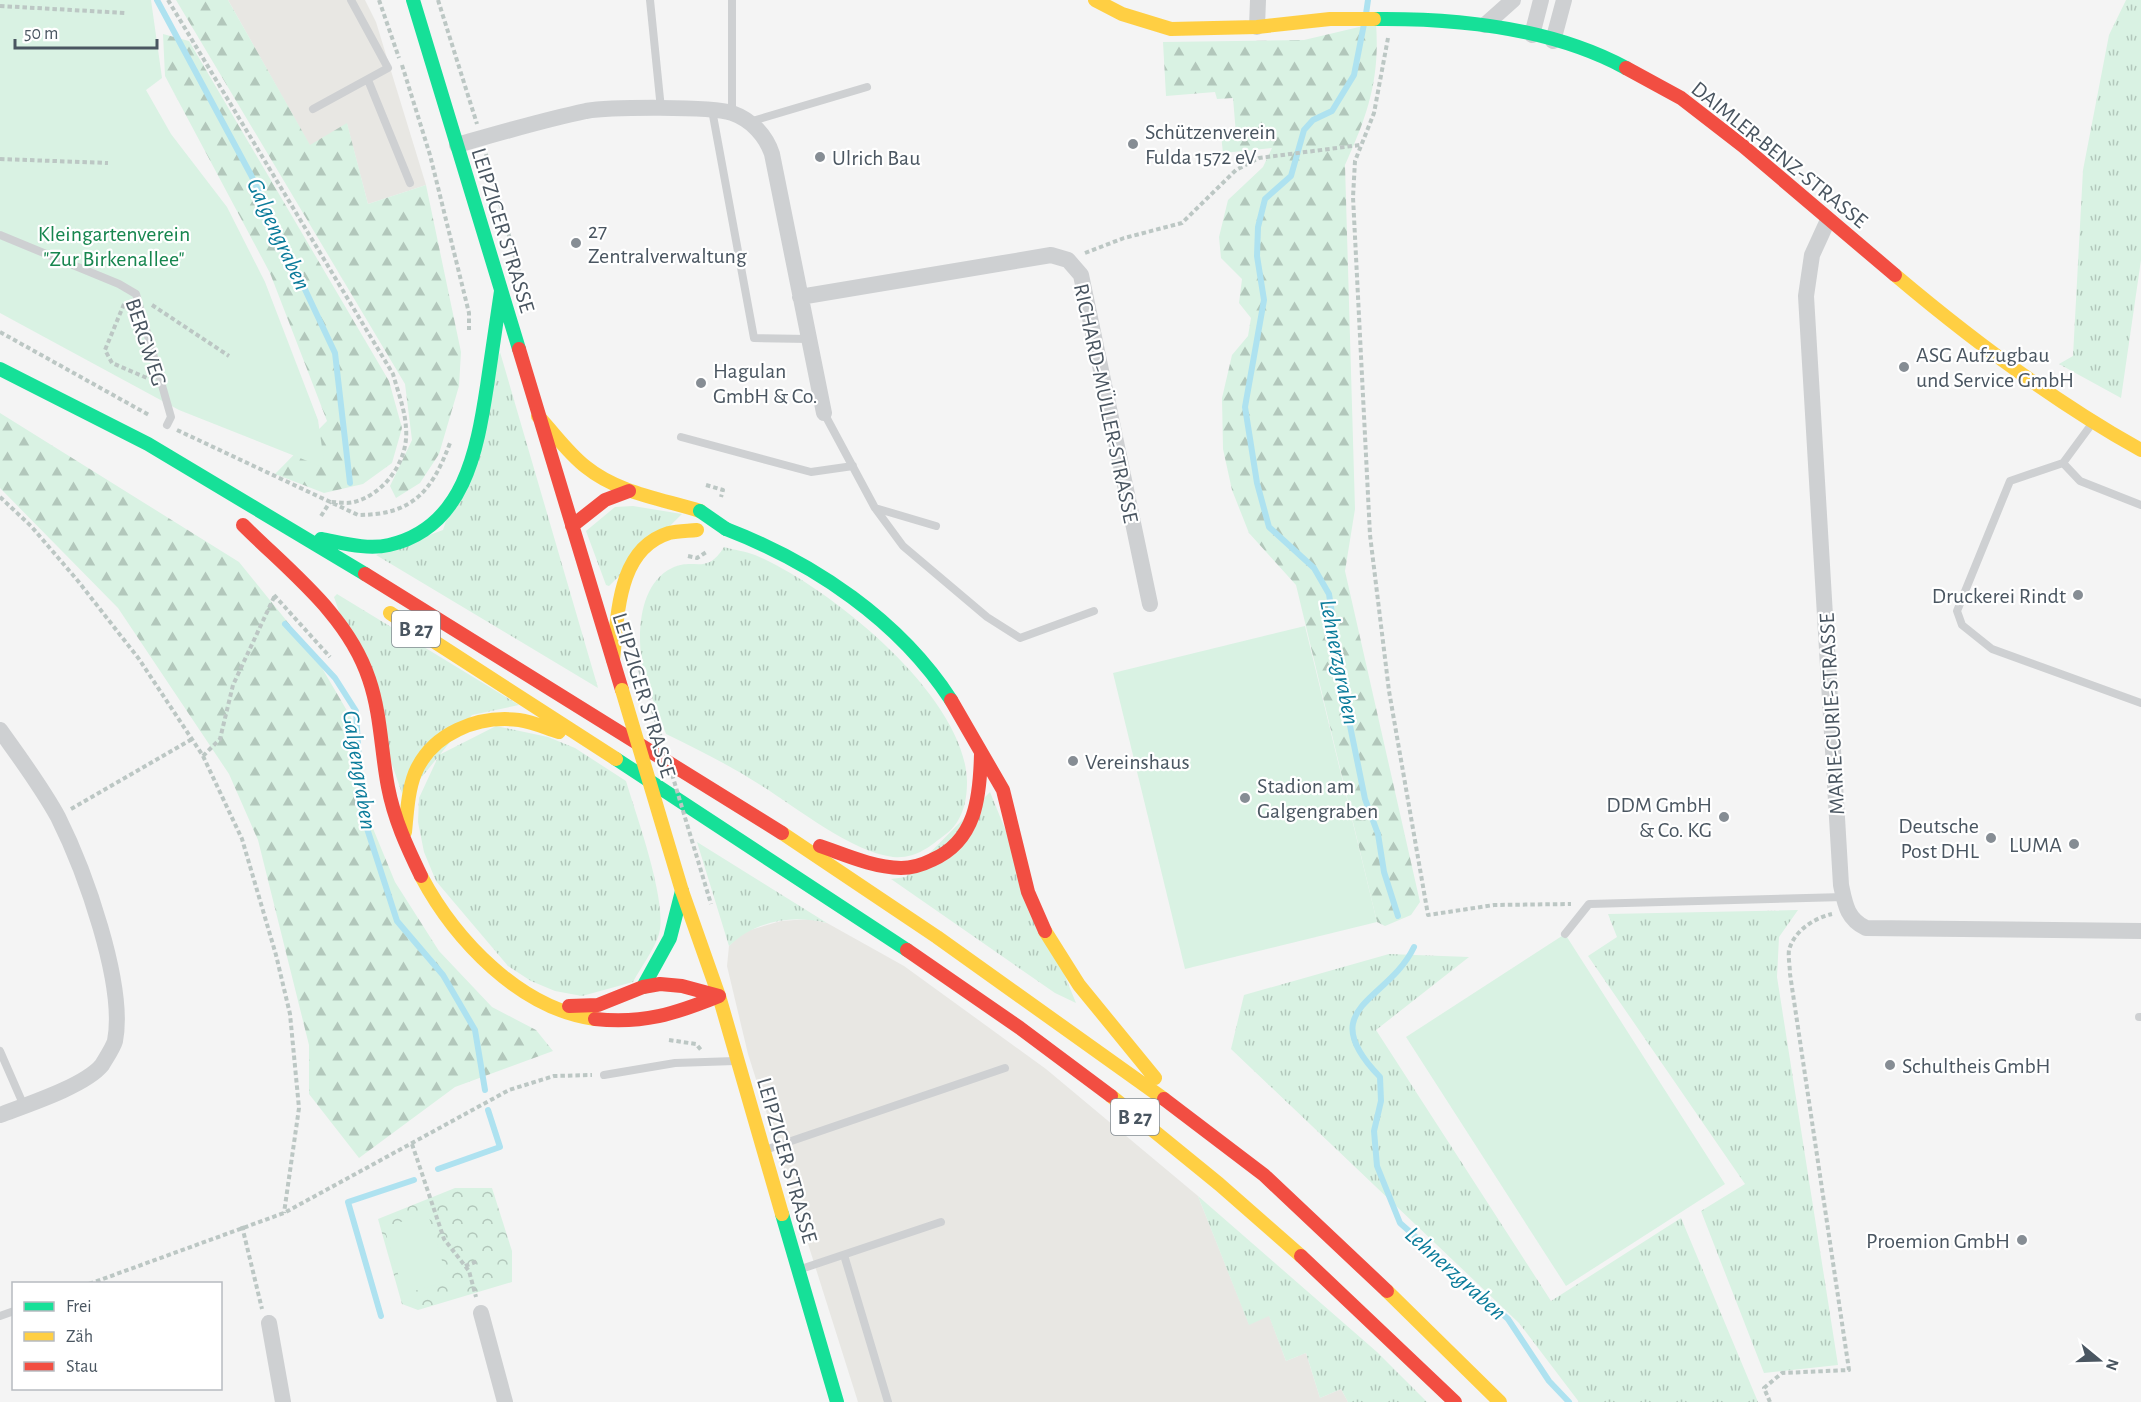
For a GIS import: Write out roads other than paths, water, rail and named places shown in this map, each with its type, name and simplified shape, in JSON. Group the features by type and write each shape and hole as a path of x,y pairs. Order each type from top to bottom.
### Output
{"main road":[{"name":"LEIPZIGER STRASSE","path":"413,0 682,891 719,996 837,1402"},
{"name":"DAIMLER-BENZ-STRASSE","path":"1095,0 1122,14 1171,29 1257,27 1330,19 1433,18 1485,25 1532,35 1605,57 1681,98 1743,146 1961,330 2092,423 2141,449"},
{"path":"302,536 359,546 389,544 418,534 448,511 465,484 477,450 501,291"},
{"name":"B 27","path":"0,369 41,392 148,444 459,630 785,835 937,937 1184,1113 1264,1175 1441,1342 1500,1402"},
{"name":"B 27","path":"41,392 109,441"},
{"path":"538,416 587,468 629,491 700,511 726,529 776,549 816,573 891,631 945,692 1003,789 1027,891 1041,924 1084,992 1184,1113"},
{"path":"572,526 598,503 612,495 629,491"},
{"path":"303,561 239,522 344,629 363,662 376,698 390,801 404,847 425,886 452,926 489,964 524,992 555,1007 596,1020 624,1023 682,1011 719,996"},
{"path":"613,660 625,576 633,558 645,544 663,533 677,530 726,529"},
{"name":"B 27","path":"373,603 482,668 585,739 922,959 1070,1065 1229,1192 1373,1322 1455,1402"},
{"path":"404,847 407,802 416,770 434,744 459,728 488,718 520,720 585,739"},
{"path":"785,835 881,865 904,868 929,862 952,849 968,832 976,813 980,794 981,754"},
{"path":"643,987 670,938 682,891"},
{"path":"555,1007 598,1005 643,987 660,984 682,986 719,996"}],"street":[{"path":"1257,27 1258,0"},
{"path":"1485,25 1513,0"},
{"path":"1532,35 1541,0"},
{"path":"1553,41 1564,0"},
{"path":"457,145 588,111 712,110 732,114 748,122 766,138 772,154 825,413"},
{"name":"MARIE-CURIE-STRASSE","path":"1828,220 1812,255 1806,296 1840,874 1845,904"},
{"name":"RICHARD-MÜLLER-STRASSE","path":"800,297 1051,255 1068,260 1082,275 1150,604"},
{"path":"0,1115 69,1087 101,1066 115,1043 117,1012 106,949 89,890 58,818 19,754 2,736"},
{"path":"1845,904 1855,923 1866,928 2141,931"},
{"path":"481,1312 505,1402"},
{"path":"269,1323 283,1402"}],"lane":[{"path":"313,109 388,68 351,0"},
{"path":"650,0 661,109"},
{"path":"732,0 732,114"},
{"path":"368,80 410,183"},
{"path":"748,122 867,87"},
{"path":"712,110 754,338 809,339"},
{"name":"BERGWEG","path":"0,235 133,292 171,417 167,425"},
{"path":"825,413 875,508 903,546 987,617 1020,638 1094,611"},
{"path":"2092,423 2063,463 2010,481 1957,611 1962,625 1992,649 2141,703"},
{"path":"681,438 811,472 853,466"},
{"path":"2063,463 2080,481 2141,505"},
{"path":"875,508 936,526"},
{"path":"1565,934 1589,904 1845,904"},
{"path":"0,1051 24,1106"},
{"path":"604,1075 675,1063 738,1061"},
{"path":"764,1150 1005,1068"},
{"path":"798,1270 941,1222"},
{"path":"844,1255 888,1402"}],"waterway":[{"name":"Galgengraben","path":"157,0 251,175 335,353 350,483"},
{"name":"Lehnerzgraben","path":"1366,14 1368,0"},
{"name":"Lehnerzgraben","path":"1364,24 1354,75 1332,111 1313,120 1304,130 1291,176 1265,199 1258,227 1257,256 1264,300 1245,407 1257,483 1269,527 1314,568 1329,594 1347,711 1365,799 1378,834 1384,872 1398,916"},
{"name":"Galgengraben","path":"285,624 335,678 356,711 362,813 397,921 443,975 475,1030 485,1090"},
{"name":"Lehnerzgraben","path":"1414,947 1402,966 1362,1006 1354,1020 1353,1035 1361,1054 1380,1077 1381,1101 1374,1131 1377,1166 1400,1223 1508,1319 1549,1381 1569,1402"},
{"name":"Galgengraben","path":"438,1169 500,1147 488,1110"},
{"name":"Galgengraben","path":"381,1316 348,1202 414,1180"}],"place":[{"name":"Schützenverein Fulda 1572 eV","path":"1133,144"},
{"name":"Ulrich Bau","path":"820,157"},
{"name":"27 Zentralverwaltung","path":"576,243"},
{"name":"ASG Aufzugbau und Service GmbH","path":"1904,367"},
{"name":"Hagulan GmbH & Co.","path":"701,383"},
{"name":"Druckerei Rindt","path":"2078,595"},
{"name":"Vereinshaus","path":"1073,761"},
{"name":"Stadion am Galgengraben","path":"1245,798"},
{"name":"DDM GmbH & Co. KG","path":"1724,817"},
{"name":"Deutsche Post DHL","path":"1991,838"},
{"name":"LUMA","path":"2074,844"},
{"name":"Schultheis GmbH","path":"1890,1065"},
{"name":"Proemion GmbH","path":"2022,1240"}],"park label":[{"name":"Kleingartenverein \"Zur Birkenallee\"","path":"114,246"}]}
